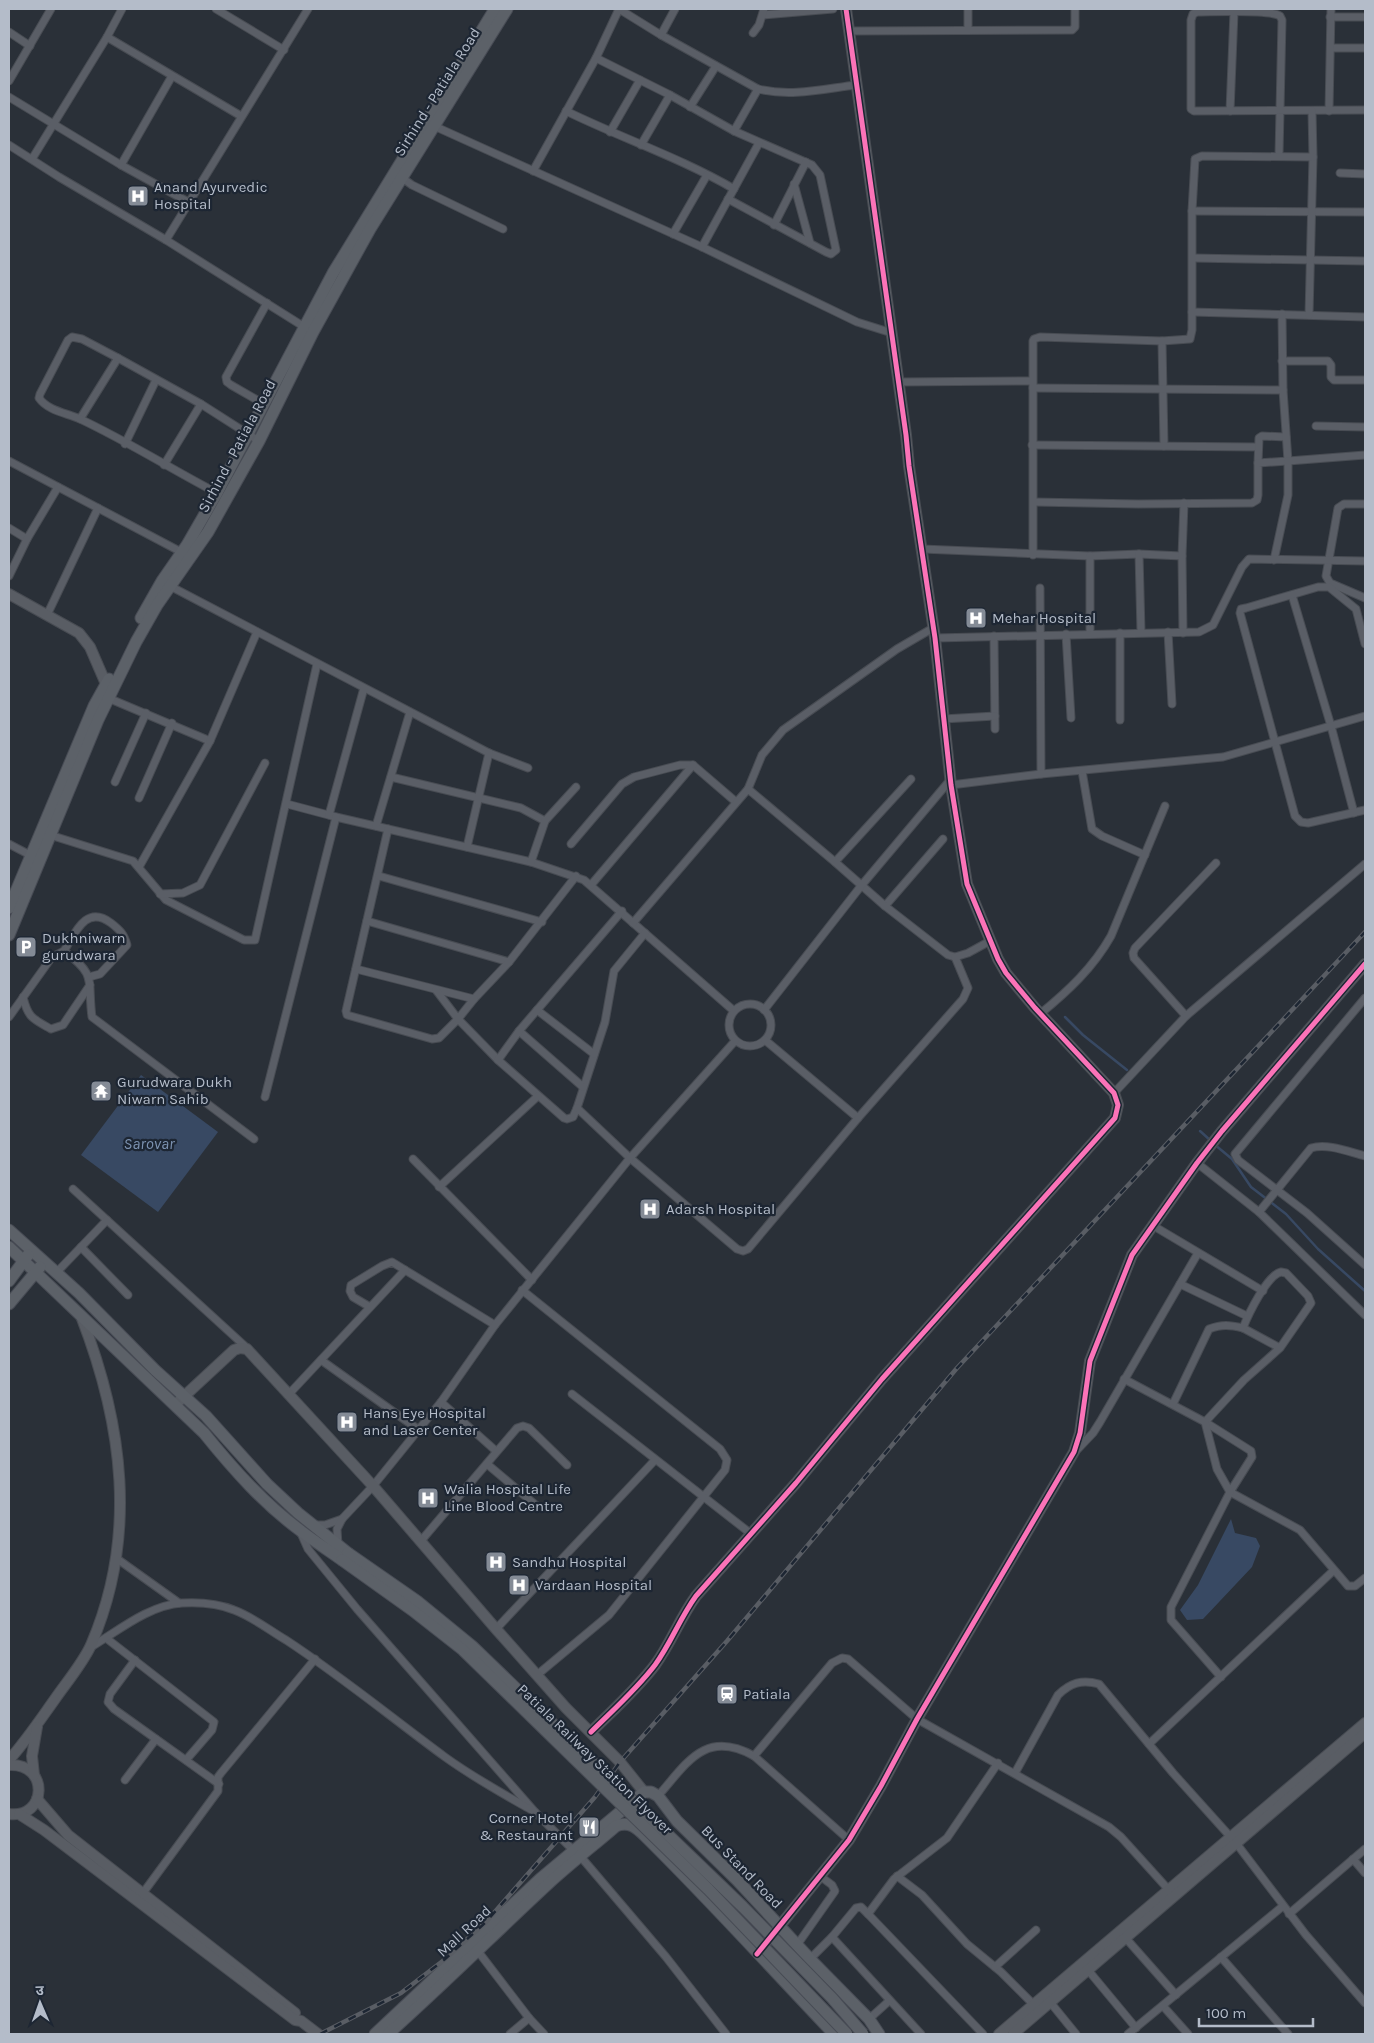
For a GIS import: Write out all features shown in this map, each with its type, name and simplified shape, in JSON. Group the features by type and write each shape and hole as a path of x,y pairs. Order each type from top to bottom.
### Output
{"main road":[{"path":"9,935 14,909 30,855 94,706 166,584 186,554 264,404 309,330 333,273 495,9"},
{"name":"Sirhind - Patiala Road","path":"186,554 208,532 260,441 309,330 401,177 507,9"},
{"path":"14,909 50,835 108,698 166,584"},
{"path":"9,1230 79,1293 148,1363 185,1396 267,1484 343,1553"},
{"name":"Patiala Railway Station Flyover","path":"9,1247 204,1433 229,1464 258,1494 300,1531 343,1553 417,1601 472,1646 743,1907 832,1998 863,2034"},
{"path":"9,1281 32,1250"},
{"path":"9,1304 44,1261"},
{"name":"Patiala Railway Station Flyover","path":"343,1553 468,1656 708,1889 847,2034"},
{"path":"577,1853 644,1792 651,1792 658,1796"},
{"name":"Bus Stand Road","path":"658,1796 677,1821 737,1880 797,1946 869,2019 879,2034"},
{"path":"577,1853 616,1826 622,1824 633,1825 714,1905 757,1954 834,2034"},
{"name":"Mall Road","path":"388,2034 567,1867 577,1853"},
{"name":"Mall Road","path":"375,2034 540,1878 577,1853"}],"street":[{"path":"9,81 51,9"},
{"path":"32,159 107,37 122,9"},
{"path":"216,9 284,50"},
{"path":"166,240 308,9"},
{"path":"533,171 596,58 619,9 758,89 775,93 794,94 856,85"},
{"path":"662,35 675,9"},
{"path":"753,33 764,12 833,9"},
{"path":"590,1732 642,1680 665,1650 685,1610 750,1533 796,1483 882,1379 1115,1118 1118,1104 1114,1093 1040,1014 1006,973 990,941 967,884 951,782 935,638 909,466 846,9"},
{"path":"968,9 968,30"},
{"path":"849,31 1072,30 1075,27 1075,9"},
{"path":"1279,155 1280,110 1282,20 1280,16 1277,13 1234,12 1197,12 1193,14 1191,20 1191,109 1194,111 1280,110 1329,111 1365,110"},
{"path":"1230,111 1234,12"},
{"path":"1329,111 1331,13 1365,17"},
{"path":"9,32 30,46"},
{"path":"107,37 241,116"},
{"path":"1331,48 1365,48"},
{"path":"596,58 670,95 734,131 812,165 820,175 836,250 831,254 728,199"},
{"path":"690,107 716,66"},
{"path":"121,165 172,76"},
{"path":"610,132 640,80"},
{"path":"734,131 758,89"},
{"path":"641,145 670,95"},
{"path":"9,97 121,165 190,202"},
{"path":"566,111 734,189"},
{"path":"1309,315 1310,211 1313,157 1312,111"},
{"path":"434,126 702,247 857,322 892,334"},
{"path":"702,247 759,143"},
{"path":"9,145 166,240 309,330"},
{"path":"1033,555 1033,341 1037,337 1162,341 1190,339 1192,330 1192,211 1195,158 1202,156 1279,155 1313,157"},
{"path":"774,224 806,162"},
{"path":"1340,173 1365,174"},
{"path":"673,234 707,175"},
{"path":"401,177 412,185 503,229"},
{"path":"794,184 810,243"},
{"path":"1192,211 1365,212"},
{"path":"1193,258 1365,260"},
{"path":"264,404 231,385 226,377 254,328 266,302"},
{"path":"1192,312 1365,318"},
{"path":"1274,560 1288,495 1288,461 1282,361 1282,314"},
{"path":"217,493 80,419 47,406 39,398 68,340 72,337 82,339 201,404 260,441"},
{"path":"1162,341 1164,446"},
{"path":"80,419 118,358"},
{"path":"1282,361 1328,361 1331,364 1331,377 1334,380 1365,380"},
{"path":"125,444 156,380"},
{"path":"898,382 1162,389 1283,390"},
{"path":"164,465 201,404"},
{"path":"1316,426 1365,427"},
{"path":"1034,502 1138,504 1252,503 1258,495 1259,438 1262,436 1286,437"},
{"path":"1032,445 1258,447"},
{"path":"1258,463 1365,455"},
{"path":"9,461 186,554"},
{"path":"9,576 27,539 58,487"},
{"path":"1183,633 1182,556 1184,503"},
{"path":"1365,504 1344,504 1338,508 1326,579 1330,583 1365,598"},
{"path":"47,615 98,508"},
{"path":"9,528 27,539"},
{"path":"922,549 1033,555 1090,556 1139,554 1182,556"},
{"path":"1139,554 1141,632"},
{"path":"1090,556 1090,633"},
{"path":"935,638 1199,632 1213,625 1242,567 1250,559 1365,561"},
{"path":"166,584 490,753 528,768"},
{"path":"1365,644 1356,609 1329,587 1318,588 1246,608 1241,610 1240,613 1273,742 1297,820 1308,823 1365,810"},
{"path":"1040,588 1041,774"},
{"path":"9,594 79,633 86,639 106,684"},
{"path":"1292,595 1331,726 1354,813"},
{"path":"633,923 748,789 762,754 783,730 897,649 933,628"},
{"path":"139,867 210,740 257,632"},
{"path":"1168,632 1172,704"},
{"path":"1120,633 1120,720"},
{"path":"1066,634 1071,718"},
{"path":"994,636 995,729"},
{"path":"50,835 125,858 139,867 166,900 244,940 255,940 317,664"},
{"path":"265,1096 364,688"},
{"path":"108,698 210,740"},
{"path":"376,826 410,712"},
{"path":"115,782 146,713"},
{"path":"943,719 995,716"},
{"path":"764,1010 861,886 951,782 1214,758 1365,716"},
{"path":"139,798 172,723"},
{"path":"467,847 490,753"},
{"path":"160,894 183,892 200,885 265,763"},
{"path":"571,844 618,788 628,780 680,765 693,765 736,802"},
{"path":"591,885 693,765"},
{"path":"1082,771 1092,829 1102,836 1145,854"},
{"path":"391,777 521,808 545,821"},
{"path":"835,862 910,779"},
{"path":"531,862 545,821 576,787"},
{"path":"748,789 885,906 948,955 955,957 968,953 990,941"},
{"path":"287,804 531,862 576,876 591,885 622,911 633,923 734,1011"},
{"path":"1040,1014 1077,983 1104,949 1165,806"},
{"path":"388,829 379,876 346,1012 349,1017 432,1039 439,1038 458,1019 542,922 576,876"},
{"path":"885,906 943,839"},
{"path":"9,844 30,855"},
{"path":"1186,1016 1134,958 1133,953 1135,948 1216,863"},
{"path":"1114,1093 1186,1016 1365,864"},
{"path":"379,876 542,922"},
{"path":"498,1060 519,1030 622,911"},
{"path":"9,1016 52,957 64,951 80,925 90,917 101,917 123,933 127,945 100,974 88,977"},
{"path":"367,922 508,962"},
{"path":"436,990 458,1019 498,1060 567,1119 573,1117 577,1108 606,1017 614,971 645,933"},
{"path":"64,951 79,962 87,972 90,985 92,1017 254,1139"},
{"path":"577,1108 630,1158 743,1251 756,1242 858,1118 966,994 967,982 955,957"},
{"path":"757,1954 780,1928 849,1840 917,1719 1074,1452 1080,1433 1085,1403 1086,1378 1090,1361 1132,1255 1197,1162 1365,964"},
{"path":"356,969 474,999"},
{"path":"23,997 27,1012 34,1020 51,1029 63,1025 90,985"},
{"path":"1365,998 1236,1150 1238,1160 1275,1193 1307,1213 1365,1265"},
{"path":"749,1004 764,1010 771,1022 770,1032 765,1040 753,1046 735,1041 729,1026 734,1011 749,1004"},
{"path":"537,1010 594,1054"},
{"path":"519,1030 583,1088"},
{"path":"765,1040 858,1118"},
{"path":"343,1553 338,1529 342,1519 373,1486 419,1430 522,1290 630,1158 735,1041"},
{"path":"439,1187 538,1096"},
{"path":"1262,1209 1311,1148 1318,1146 1326,1147 1365,1156"},
{"path":"413,1158 439,1187 532,1280"},
{"path":"1197,1162 1262,1209 1365,1314"},
{"path":"73,1189 247,1348 373,1486 496,1629 620,1762 644,1792"},
{"path":"56,1273 107,1220"},
{"path":"1152,1225 1263,1291"},
{"path":"80,1248 128,1295"},
{"path":"1074,1452 1093,1433 1198,1253"},
{"path":"370,1307 353,1297 350,1291 351,1286 392,1262 495,1325"},
{"path":"289,1394 405,1270"},
{"path":"1205,1422 1244,1380 1280,1348 1309,1306 1310,1299 1286,1273 1282,1272 1274,1275 1247,1316 1243,1328"},
{"path":"1180,1284 1247,1316"},
{"path":"522,1290 720,1449 726,1456 727,1465 609,1615 538,1675"},
{"path":"9,1760 38,1723 91,1647 106,1601 120,1539 121,1490 113,1426 94,1351 80,1315"},
{"path":"1173,1404 1209,1329 1228,1324 1243,1328 1280,1348"},
{"path":"174,1405 234,1350 247,1348"},
{"path":"321,1360 419,1430"},
{"path":"1124,1379 1205,1422 1251,1451 1252,1458 1230,1492 1171,1606 1170,1614 1175,1626 1221,1677"},
{"path":"572,1394 750,1533"},
{"path":"441,1402 496,1451"},
{"path":"1205,1422 1217,1469 1230,1492 1293,1525 1308,1538 1333,1571 1348,1586 1351,1587 1365,1578"},
{"path":"420,1542 517,1428 523,1426 530,1428 568,1465"},
{"path":"496,1629 656,1460"},
{"path":"487,1464 538,1507"},
{"path":"311,1525 325,1525 342,1519"},
{"path":"300,1531 308,1549 356,1609 536,1812 577,1853 666,1957 726,2034"},
{"path":"116,1558 179,1603"},
{"path":"1149,1744 1333,1571"},
{"path":"91,1647 144,1615 179,1603 200,1602 236,1610 315,1659 447,1758 536,1812"},
{"path":"106,1638 214,1722 212,1730 186,1760"},
{"path":"754,1756 832,1664 842,1658 848,1659 917,1719 998,1763 1115,1832 1168,1889"},
{"path":"143,1893 218,1791 218,1777 315,1659"},
{"path":"135,1660 110,1694 108,1702 114,1709 219,1784"},
{"path":"1015,1773 1058,1695 1065,1689 1081,1682 1091,1682 1104,1689 1149,1744 1233,1840 1283,1906 1365,2003"},
{"path":"14,1814 30,1809 37,1798 38,1783 34,1775 32,1756 38,1723"},
{"path":"999,2034 1037,2008 1050,2002 1088,1970 1168,1889 1233,1840 1365,1723"},
{"path":"1013,2034 1037,2008 1122,1934 1233,1840 1365,1733"},
{"path":"125,1780 156,1739"},
{"path":"658,1796 692,1757 702,1750 715,1746 742,1749 754,1756 849,1840"},
{"path":"868,1914 897,1876 947,1838 998,1763"},
{"path":"9,1765 23,1766 34,1775"},
{"path":"37,1798 68,1836 260,1983 299,2016 301,2021"},
{"path":"14,1814 44,1830 295,2020 301,2021 318,2034"},
{"path":"1290,1914 1365,1849"},
{"path":"1353,1859 1365,1874"},
{"path":"797,1946 835,1891 832,1885 820,1876"},
{"path":"897,1876 922,1895 967,1944 996,1967 1037,2008"},
{"path":"1128,2034 1283,1906"},
{"path":"810,1959 858,1907 868,1914 983,2034"},
{"path":"996,1967 1036,1930"},
{"path":"1122,1934 1176,1994"},
{"path":"832,1937 921,2034"},
{"path":"477,1950 529,2018 544,2034"},
{"path":"1221,1957 1288,2034"},
{"path":"1088,1970 1136,2028"},
{"path":"869,2019 889,2001"},
{"path":"1050,2002 1076,2034"},
{"path":"1164,2006 1188,2034"},
{"path":"510,2034 529,2018"}],"water":[{"name":"Sarovar","path":"141,1075 218,1132 158,1212 81,1155"},
{"path":"1231,1519 1235,1533 1256,1538 1260,1546 1252,1567 1203,1619 1187,1620 1180,1610 1198,1585"}],"waterway":[{"path":"1065,1017 1083,1035 1127,1070"},
{"path":"1200,1131 1210,1140"},
{"path":"1214,1144 1232,1159 1251,1187 1286,1214 1318,1249 1365,1291"}],"railway":[{"path":"320,2034 401,1993 444,1960 486,1922 595,1797 620,1762 727,1641 957,1368 1365,932"}],"cycle path":[{"path":"591,1732 632,1692 655,1665 696,1596 796,1483 882,1379 1115,1118 1118,1105 1114,1093 1035,1008 1006,973 998,959 967,884 951,785 935,638 909,466 846,9"},
{"path":"757,1954 849,1840 917,1719 1074,1452 1080,1433 1090,1361 1132,1255 1222,1131 1365,964"}],"place":[{"name":"Anand Ayurvedic Hospital","path":"138,196"},
{"name":"Mehar Hospital","path":"976,618"},
{"name":"Dukhniwarn gurudwara","path":"26,947"},
{"name":"Gurudwara Dukh Niwarn Sahib","path":"101,1091"},
{"name":"Adarsh Hospital","path":"650,1209"},
{"name":"Hans Eye Hospital and Laser Center","path":"347,1422"},
{"name":"Walia Hospital Life Line Blood Centre","path":"428,1498"},
{"name":"Sandhu Hospital","path":"496,1562"},
{"name":"Vardaan Hospital","path":"519,1585"},
{"name":"Patiala","path":"727,1694"},
{"name":"Corner Hotel & Restaurant","path":"589,1827"}]}
